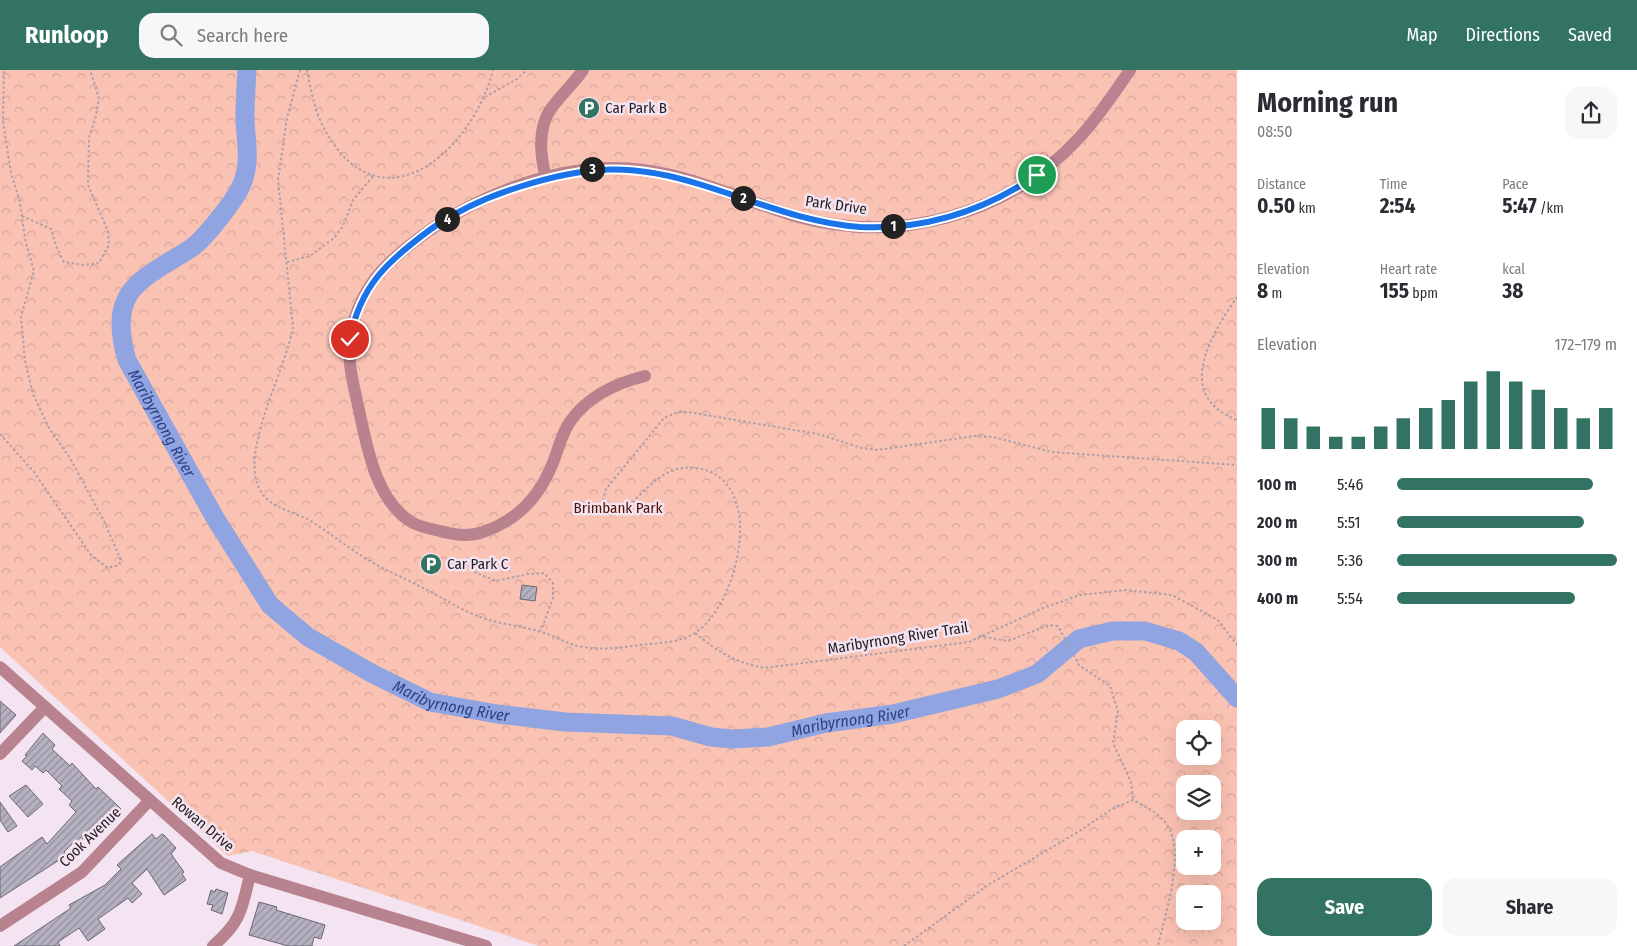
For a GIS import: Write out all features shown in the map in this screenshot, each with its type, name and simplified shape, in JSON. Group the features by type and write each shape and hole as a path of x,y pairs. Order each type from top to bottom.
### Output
{"street":[{"path":"546,178 541,153 545,120 552,107 583,70"},
{"name":"Park Drive","path":"644,376 617,384 601,393 573,416 560,438 553,463 543,484 514,518 496,527 470,535 448,533 414,524 396,508 378,483 365,442 350,365 350,339 361,301 388,264 447,219 485,199 546,178 590,169 641,170 670,175 795,216 828,223 877,227 933,222 970,211 998,198 1048,167 1087,130 1130,70"},
{"name":"Rowan Drive","path":"0,667 221,863 250,875 486,946"},
{"path":"0,754 45,707"},
{"name":"Cook Avenue","path":"0,926 82,872 150,800"},
{"path":"213,946 236,923 243,905 250,875"}],"path":[{"path":"0,434 34,472 91,555 108,568 118,565 121,561 105,523 70,458 49,428 33,394 25,361 22,317 34,271 25,239 20,202 11,173 4,121 4,70"},
{"path":"22,216 52,229 56,246 64,262 82,266 99,263 109,244 108,231 88,185 89,138 99,98 90,70"},
{"path":"307,70 314,105 326,133 348,160 375,175 383,177 405,175 427,167 462,135 485,97 493,70"},
{"path":"485,97 517,79 527,70"},
{"path":"287,262 310,256 334,238 343,226 353,200 375,175"},
{"path":"1237,297 1207,346 1202,372 1203,386 1210,399 1220,412 1237,420"},
{"name":"Maribyrnong River Trail","path":"1237,465 1052,452 993,437 975,436 877,450 862,448 818,434 678,412 664,418 606,489 602,504 612,515 628,506 637,495 661,476 675,468 704,469 719,477 728,488 736,504 740,526 737,567 712,617 695,633 720,652 738,662 764,668 969,642 1042,608 1080,595 1126,590 1172,595 1218,620 1237,645"},
{"path":"474,572 496,581 528,574 544,573 553,583 552,598 540,632"},
{"path":"979,636 1008,641 1049,625 1058,626 1078,665 1110,686 1118,712 1113,743 1131,782 1133,800"},
{"path":"904,946 988,885 1112,810 1133,800"},
{"path":"1133,800 1151,809 1168,826 1177,857 1158,946"}],"green space":[{"name":"Brimbank Park","path":"0,70 1237,70 1237,946 539,946 252,851 228,856 0,647"}],"building":[{"path":"522,585 537,587 535,601 520,599"},
{"path":"0,701 16,715 0,733"},
{"path":"43,733 55,745 52,749 70,766 72,763 96,789 98,787 121,809 95,837 89,832 79,843 76,840 64,852 67,855 0,898 0,867 42,837 47,844 76,812 69,805 72,801 59,789 62,786 46,770 43,773 35,766 32,770 22,761"},
{"path":"26,785 43,804 28,817 9,796"},
{"path":"0,802 17,826 8,832 0,820"},
{"path":"152,834 156,839 162,834 164,835 176,848 171,854 184,872 182,874 186,880 164,895 147,869 132,883 142,894 132,903 128,898 98,919 105,929 88,941 79,928 58,942 60,946 14,946 71,908 69,905 105,885 121,869 117,865"},
{"path":"216,889 228,893 222,914 211,910 213,905 207,904 211,890 215,892"},
{"path":"259,902 277,907 276,910 325,925 321,939 314,937 312,946 288,946 249,935"}],"waterway":[{"name":"Maribyrnong River","path":"247,70 245,101 247,160 245,176 239,191 219,219 196,244 142,280 132,290 125,303 121,318 122,336 127,360 215,518 270,605 308,637 373,674 430,702 497,714 565,722 672,726 711,737 732,739 768,737 826,723 893,714 998,689 1037,674 1079,639 1112,631 1145,631 1179,641 1196,652 1237,698"}],"place":[{"name":"Car Park B","path":"589,108"},
{"name":"Car Park C","path":"431,564"}],"route":[{"path":"350,339 361,301 371,285 382,270 411,244 447,219 474,204 553,176 590,169 611,168 656,172 704,185 795,216 828,223 877,227 933,222 970,211 1011,192 1037,175"}]}
